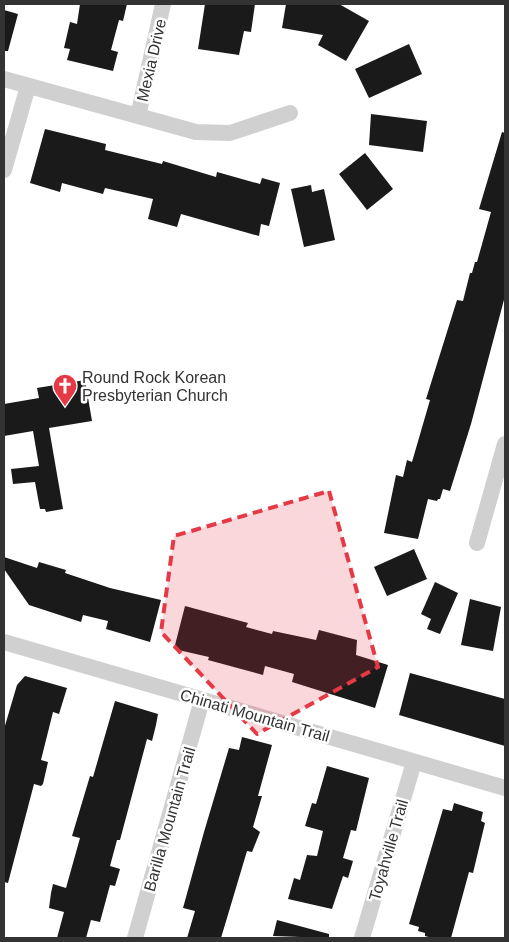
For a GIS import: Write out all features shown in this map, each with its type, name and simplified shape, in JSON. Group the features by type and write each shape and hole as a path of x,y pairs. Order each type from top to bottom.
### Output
{"street":[{"name":"Mexia Drive","path":"138,116 163,4"},
{"path":"4,79 196,132 230,133 290,113"},
{"path":"4,170 28,86"},
{"path":"477,542 505,444"},
{"name":"Chinati Mountain Trail","path":"4,642 505,788"},
{"name":"Barilla Mountain Trail","path":"135,938 202,700"},
{"name":"Toyahville Trail","path":"362,938 414,762"}],"highlighted area":[{"path":"329,491 378,667 257,734 161,632 174,536"}],"building":[{"path":"80,4 127,4 123,21 119,20 111,50 118,52 113,71 67,60 70,49 64,48 70,22 77,24"},
{"path":"205,4 255,4 251,32 244,31 239,55 198,49"},
{"path":"286,4 339,4 369,21 346,61 318,45 323,35 282,28"},
{"path":"4,10 18,14 8,51 4,51"},
{"path":"409,44 422,74 369,98 355,69"},
{"path":"371,114 427,121 423,152 369,145"},
{"path":"45,129 106,144 105,150 162,164 163,161 216,177 217,172 260,184 262,178 280,183 269,226 261,224 259,236 181,214 177,227 148,219 153,199 105,188 103,194 62,183 60,192 30,183"},
{"path":"502,132 505,133 505,296 471,424 450,491 443,489 440,499 437,501 428,499 418,539 384,533 396,475 403,477 407,460 412,462 430,400 426,399 457,300 463,301 470,273 472,273 475,262 477,262 491,212 479,209"},
{"path":"365,153 393,189 367,210 339,174"},
{"path":"311,185 312,192 324,189 335,240 304,247 291,189"},
{"path":"85,380 92,421 49,428 63,509 46,512 45,509 40,509 35,482 13,484 11,469 39,466 33,431 4,436 4,404 39,398 37,388"},
{"path":"414,549 427,579 387,596 374,567"},
{"path":"4,557 37,568 39,562 66,570 65,573 110,588 161,600 150,642 106,629 108,621 83,615 81,622 29,605 4,569"},
{"path":"435,582 458,593 440,634 427,629 431,619 421,614"},
{"path":"470,599 501,607 493,651 461,645"},
{"path":"185,606 248,623 246,627 272,634 273,631 316,640 319,630 357,640 356,655 388,665 375,708 292,682 294,674 265,666 263,675 208,660 209,657 174,649"},
{"path":"410,673 505,699 505,746 399,715"},
{"path":"25,676 67,688 59,714 53,712 41,760 48,762 43,784 41,786 34,784 8,883 4,882 4,729 17,685"},
{"path":"115,701 158,714 156,725 152,741 147,739 120,840 117,840 110,866 120,869 115,886 110,885 100,922 91,920 86,938 57,938 64,912 49,908 53,884 66,888 80,838 72,836 90,776 93,777"},
{"path":"242,737 272,745 258,796 262,796 253,827 260,832 252,852 247,851 221,938 187,938 195,911 183,908 229,748 239,750"},
{"path":"327,766 369,778 356,831 351,830 343,858 353,861 348,878 343,876 332,909 288,899 294,878 300,880 307,855 317,856 323,831 305,826 312,803 316,804"},
{"path":"454,803 483,812 481,821 485,823 473,873 469,872 451,938 432,938 418,931 419,927 409,924 443,809 452,811"},
{"path":"277,920 329,934 329,938 273,936"}],"place":[{"name":"Round Rock Korean Presbyterian Church","path":"65,407"}]}
